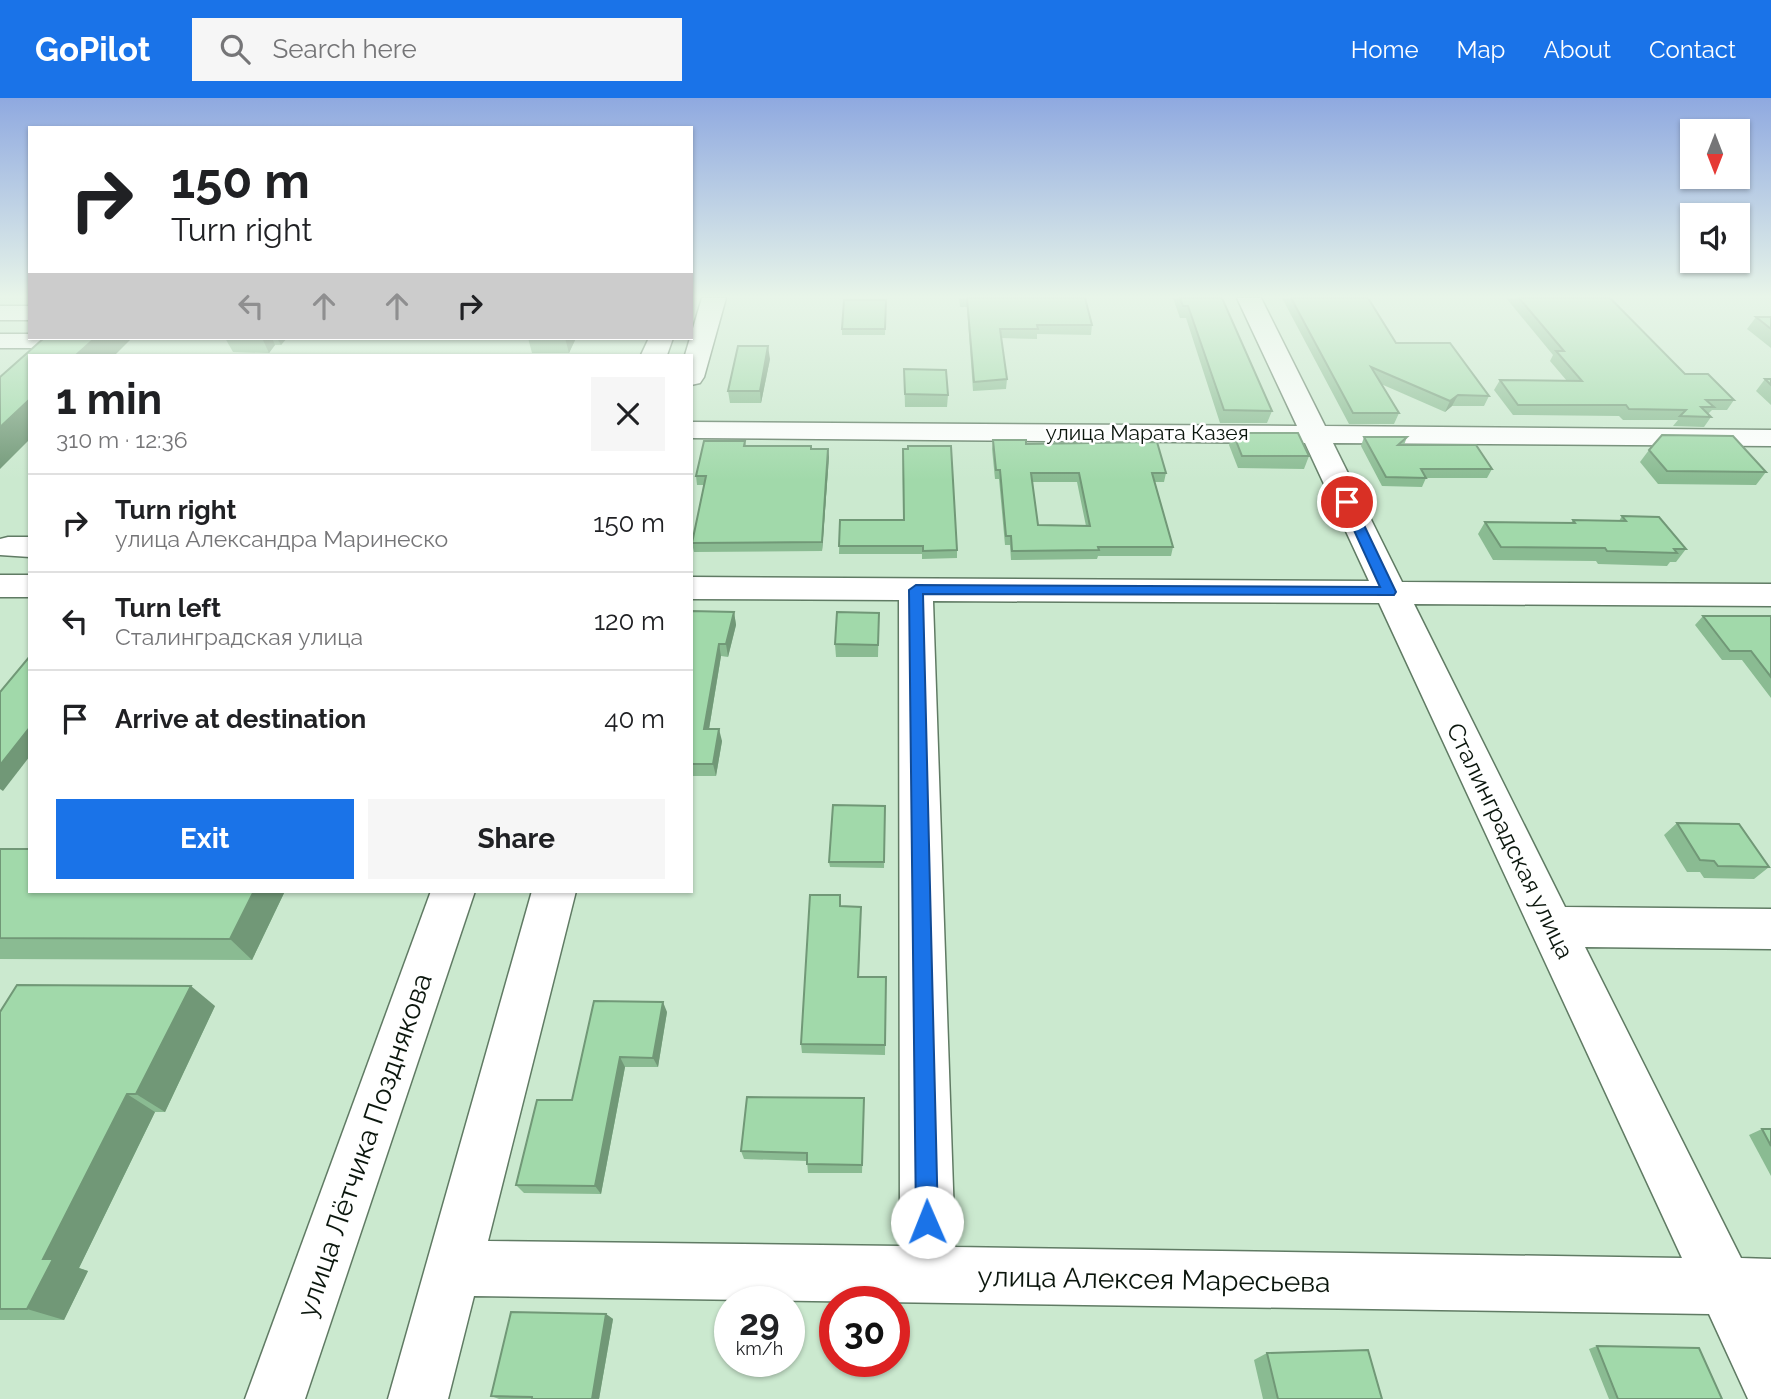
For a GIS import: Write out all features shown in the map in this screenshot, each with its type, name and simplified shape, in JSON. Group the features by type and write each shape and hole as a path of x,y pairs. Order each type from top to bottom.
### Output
{"street":[{"name":"Сталинградская улица","path":"1278,359 1551,927 1748,1287 1771,1382"},
{"name":"улица Марата Казея","path":"693,430 1771,438"},
{"path":"0,586 28,586"},
{"path":"693,587 1771,595"},
{"path":"916,590 928,1276"},
{"name":"улица Лётчика Позднякова","path":"275,1399 452,893"},
{"path":"418,1399 553,893"},
{"path":"1551,927 1771,929"},
{"name":"улица Алексея Маресьева","path":"453,1268 1748,1287"}],"building":[{"path":"21,359 28,359 28,401 0,427 0,377"},
{"path":"735,359 766,359 760,391 728,391"},
{"path":"972,359 1004,359 1007,379 974,382"},
{"path":"1206,359 1249,359 1272,411 1224,410"},
{"path":"1324,359 1462,359 1489,396 1458,395 1450,401 1371,367 1399,413 1353,413"},
{"path":"1563,359 1670,359 1685,374 1708,374 1734,400 1706,400 1714,407 1701,407 1711,417 1680,416 1686,410 1629,409 1626,405 1518,405 1500,380 1582,381"},
{"path":"904,369 946,370 948,395 905,394"},
{"path":"1233,433 1298,433 1309,456 1242,456"},
{"path":"1662,435 1733,436 1766,472 1667,471 1649,450"},
{"path":"1364,437 1407,437 1398,445 1476,445 1492,469 1421,469 1426,478 1386,477"},
{"path":"993,440 1026,440 1026,444 1157,442 1166,473 1152,473 1173,547 1012,551 1011,536 1006,536 1000,470 996,470","holes":["1031,473 1079,473 1090,526 1038,525"]},
{"path":"704,441 745,441 744,446 811,446 811,449 828,449 822,542 693,543 706,476 696,476"},
{"path":"908,446 951,446 957,550 923,551 923,546 839,546 840,520 904,520 903,449 908,449"},
{"path":"1622,516 1659,517 1686,549 1674,549 1677,553 1607,551 1605,548 1501,547 1485,522 1626,521"},
{"path":"693,611 734,612 726,644 719,644 704,729 719,729 713,764 693,764"},
{"path":"837,612 879,613 878,645 835,644"},
{"path":"1703,616 1771,616 1771,677 1751,651 1730,651"},
{"path":"28,658 28,730 0,765 0,692"},
{"path":"833,805 885,806 884,862 829,862"},
{"path":"1677,823 1739,824 1769,867 1718,866 1714,861 1700,860"},
{"path":"0,849 28,849 28,893 253,893 230,939 0,938"},
{"path":"810,895 840,895 840,906 861,907 858,977 886,977 885,1045 801,1044"},
{"path":"17,985 191,986 136,1094 127,1094 43,1259 53,1259 27,1309 0,1309 0,1012"},
{"path":"594,1001 663,1002 653,1058 620,1057 595,1186 516,1185 537,1100 572,1100"},
{"path":"747,1097 864,1098 862,1165 807,1164 807,1153 741,1151"},
{"path":"1762,1129 1771,1129 1771,1146"},
{"path":"511,1312 606,1314 592,1399 491,1396"},
{"path":"1597,1346 1699,1348 1722,1399 1618,1399"},
{"path":"1368,1350 1382,1399 1278,1399 1267,1353"}],"route":[{"path":"927,1222 916,590 1389,592 1347,502"}]}
